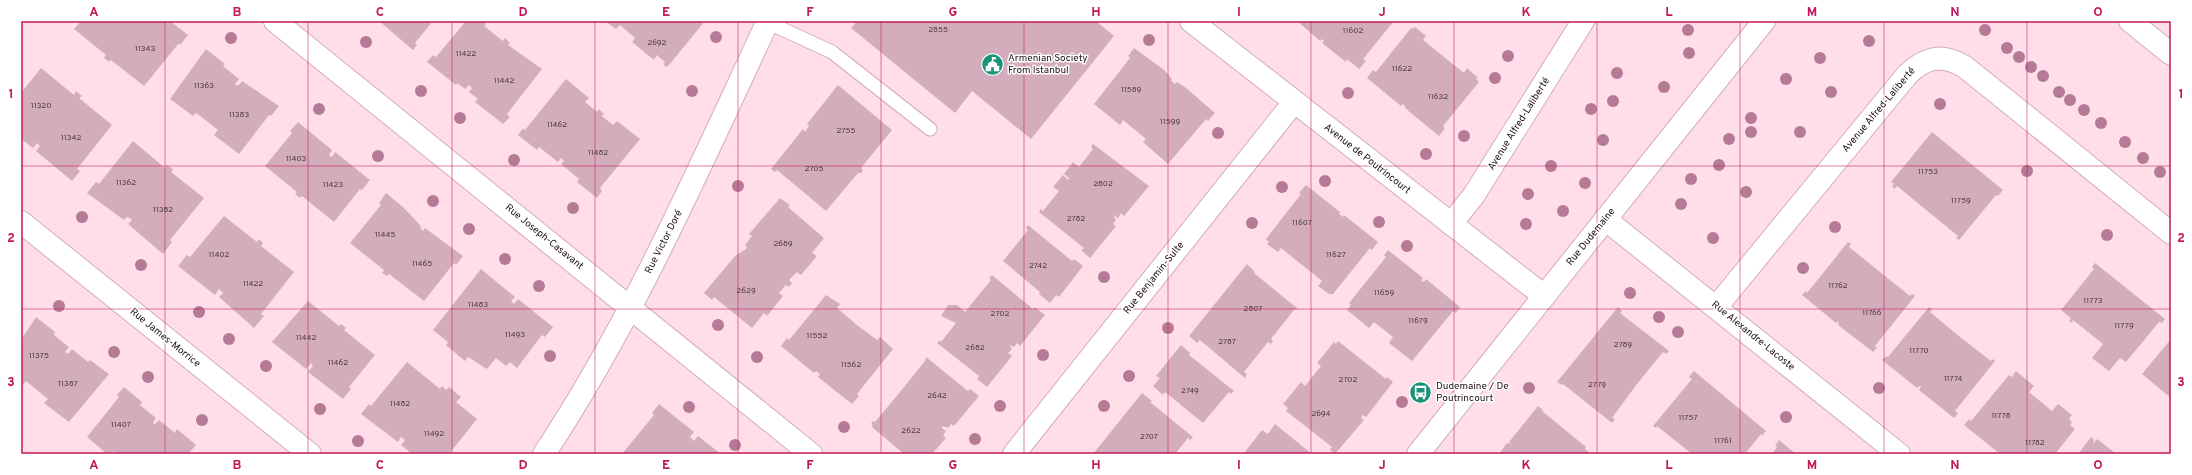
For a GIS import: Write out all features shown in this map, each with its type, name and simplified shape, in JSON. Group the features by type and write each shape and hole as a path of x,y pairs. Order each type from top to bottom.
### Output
{"main road":[{"name":"Rue Joseph-Casavant","path":"275,21 811,454"},
{"name":"Avenue de Poutrincourt","path":"1191,21 1544,296"},
{"name":"Avenue Alfred-Laliberté","path":"1451,224 1474,195 1583,21"},
{"name":"Rue Dudemaine","path":"1418,454 1764,21"},
{"path":"2130,21 2171,54"},
{"name":"Rue Victor Doré","path":"544,454 581,397 630,307 681,206 767,22"},
{"name":"Avenue Alfred-Laliberté","path":"1717,306 1907,76 1921,63 1931,59 1951,60 1965,67 2171,232"},
{"name":"Rue Benjamin-Sulte","path":"1014,454 1294,102"},
{"name":"Rue Alexandre-Lacoste","path":"1605,219 1717,306 1899,454"},
{"name":"Rue James-Morrice","path":"21,222 310,454"}],"lane":[{"path":"767,22 832,52 930,129"}],"building":[{"path":"81,21 170,21 188,35 180,45 179,43 144,86 111,60 109,62 104,58 106,55 74,29"},
{"path":"379,21 433,21 415,43 417,45 413,50"},
{"path":"466,21 482,21 486,24 484,26 503,41 505,38 510,43 508,45 542,69 507,114 510,117 503,124 475,102 478,99 469,92 472,88 469,85 465,89 457,83 456,85 427,62 433,55 436,57"},
{"path":"605,21 705,21 666,67 663,64 665,62 657,55 654,60 632,42 635,38 620,25 616,29"},
{"name":"Armenian Society From Istanbul","path":"857,21 1096,21 1114,36 1031,139 972,91 955,113 851,28"},
{"path":"1297,21 1394,21 1363,59 1366,61 1359,69 1347,59 1346,62 1322,43 1324,41 1322,39 1320,41"},
{"path":"1415,27 1426,36 1423,40 1464,73 1467,68 1478,78 1476,79 1479,82 1443,126 1445,128 1439,136 1406,109 1403,104 1401,106 1367,78 1373,70 1376,72 1411,28 1413,29"},
{"path":"1134,48 1164,70 1175,84 1177,82 1186,88 1215,113 1208,121 1206,119 1168,164 1143,142 1146,139 1123,120 1120,125 1094,104 1130,58 1128,56"},
{"path":"206,49 225,64 223,66 239,79 235,84 238,86 242,81 279,106 271,116 269,115 239,154 214,135 218,130 208,122 196,113 193,116 170,99"},
{"path":"41,68 74,95 76,91 82,96 79,98 112,125 77,169 80,171 72,181 36,151 40,146 37,143 33,148 21,139 21,93"},
{"path":"566,79 589,98 585,102 597,112 599,109 604,114 602,116 613,125 617,121 640,139 600,188 602,191 597,198 577,182 579,179 561,164 564,161 561,158 558,162 539,147 537,150 518,135 523,128 525,130"},
{"path":"838,85 892,130 861,168 863,170 861,173 858,173 826,211 777,170 775,172 771,169 803,129 805,132 809,126 807,124"},
{"path":"298,122 332,150 329,155 332,157 335,152 370,180 362,190 360,189 334,222 302,196 300,198 295,194 297,192 265,166 292,133 290,131"},
{"path":"1932,132 2003,190 1998,196 1996,195 1959,240 1956,238 1958,236 1897,186 1894,189 1892,186 1894,184 1891,182"},
{"path":"133,141 165,168 167,165 173,169 171,172 204,198 170,240 172,242 163,254 128,224 132,220 130,218 127,217 124,220 87,193 96,182 99,184"},
{"path":"1093,144 1149,186 1124,216 1121,213 1118,218 1113,215 1116,220 1113,224 1116,226 1090,258 1081,250 1084,248 1039,212 1041,209 1043,211 1059,191 1053,187 1063,175 1068,180 1069,178 1064,174 1073,162 1079,167 1093,149 1091,147"},
{"path":"1306,185 1340,212 1339,214 1343,217 1344,215 1378,242 1372,250 1370,248 1333,294 1329,294 1318,286 1322,281 1281,248 1278,252 1267,244 1269,242 1266,239 1301,194 1299,193"},
{"path":"386,193 404,208 421,226 420,227 423,231 425,228 463,256 456,265 454,263 424,301 389,274 387,276 382,273 384,270 350,243 381,205 379,203"},
{"path":"780,198 790,205 788,207 824,238 812,253 817,256 801,275 797,272 789,280 792,283 789,287 786,285 779,293 783,296 767,316 764,313 752,328 714,297 712,300 704,293 735,256 746,249 747,247 745,245 752,236 749,234"},
{"path":"224,216 257,242 259,239 263,243 261,246 294,272 261,314 264,316 254,328 219,297 223,293 219,289 215,295 178,266 187,255 190,257"},
{"path":"1028,225 1072,261 1074,259 1083,266 1059,297 1056,295 1050,303 1039,294 1040,292 1003,261 1028,230 1026,228"},
{"path":"1848,242 1851,244 1849,247 1910,296 1912,294 1915,296 1875,346 1877,348 1873,352 1838,325 1839,321 1836,323 1802,295 1806,291 1807,293"},
{"path":"1388,250 1423,278 1421,280 1424,282 1426,279 1460,307 1456,313 1453,311 1412,361 1389,343 1393,337 1374,322 1369,328 1347,310 1351,305 1349,303 1386,257 1384,255"},
{"path":"2095,263 2165,319 2162,323 2159,322 2126,362 2120,358 2109,371 2092,358 2103,344 2073,320 2072,323 2069,321 2071,318 2061,310 2094,269 2092,267"},
{"path":"1247,264 1255,272 1254,273 1298,309 1294,310 1271,339 1273,341 1271,344 1268,342 1244,372 1247,374 1245,378 1200,340 1197,343 1189,336"},
{"path":"481,269 515,297 511,301 514,304 518,299 553,327 545,337 542,335 517,368 510,362 506,366 496,358 487,369 468,357 465,361 446,345 448,342 433,330"},
{"path":"992,275 1033,309 1035,307 1045,315 1020,346 1017,343 1014,347 1009,345 1012,349 1008,353 1012,356 987,387 977,379 979,376 937,343 940,340 941,342 956,323 941,316 948,305 957,305 965,312 991,280 989,278"},
{"path":"826,295 840,304 837,308 857,325 877,340 880,337 893,349 857,394 859,396 852,404 818,377 820,374 816,371 814,373 781,346 787,338 789,340"},
{"path":"308,301 339,326 341,324 346,328 344,330 375,355 349,387 351,389 343,399 308,372 313,366 311,363 306,369 272,342"},
{"path":"1618,307 1622,311 1620,313 1669,351 1666,354 1663,352 1637,384 1612,418 1615,419 1612,423 1563,384 1562,385 1557,382"},
{"path":"1929,307 1932,309 1930,312 1960,337 1991,361 1993,359 1995,361 1955,411 1958,413 1954,418 1919,390 1921,387 1919,386 1917,388 1882,360 1886,356 1888,357"},
{"path":"36,317 55,332 54,335 69,347 65,352 68,354 72,349 88,362 90,360 109,374 69,422 44,403 48,399 26,381 23,385 21,383 21,340"},
{"path":"2171,339 2171,398 2142,374"},
{"path":"1338,341 1386,379 1387,377 1393,382 1366,417 1363,415 1361,418 1364,420 1335,454 1330,450 1332,447 1286,411 1288,408 1283,404 1301,382 1305,386 1321,366 1317,363 1334,342 1336,344"},
{"path":"1181,345 1190,353 1189,355 1234,391 1231,394 1229,392 1203,423 1165,392 1163,395 1153,386 1160,378 1156,376"},
{"path":"926,357 968,391 970,389 979,396 954,426 951,424 948,428 943,426 942,428 946,431 943,435 946,438 932,454 904,454 872,427 873,426 871,424 873,421 875,422 900,392 925,361"},
{"path":"407,362 440,389 442,386 446,390 449,387 461,397 456,402 477,419 449,454 412,454 401,445 405,440 401,437 398,442 361,414 369,404 371,406"},
{"path":"1694,371 1766,431 1762,436 1761,434 1745,454 1692,454 1657,426 1656,428 1653,426 1692,379 1689,377"},
{"path":"2016,371 2034,386 2029,392 2052,411 2058,404 2072,415 2069,419 2072,422 2070,425 2075,429 2055,454 2000,454 1964,425 1969,419 1971,421 2009,375 2012,377"},
{"path":"124,387 142,402 140,405 156,418 153,422 154,424 159,420 175,433 177,429 196,445 188,454 117,454 114,451 111,454 107,454 87,437 119,397 117,395"},
{"path":"1142,393 1152,401 1150,402 1193,437 1190,440 1188,438 1175,454 1093,454"},
{"path":"659,404 694,432 690,437 694,441 698,436 721,454 622,454 654,415 652,413"},
{"path":"1538,406 1543,410 1542,411 1586,447 1585,449 1591,454 1499,454 1507,443 1512,444 1509,442"},
{"path":"1275,424 1312,454 1244,453 1262,430 1268,434"},
{"path":"2091,437 2094,440 2094,443 2097,439 2114,452 2112,454 2078,454"},
{"path":"1779,440 1796,454 1772,454 1777,447 1775,446"}],"place":[{"name":"Armenian Society From Istanbul","path":"993,64"},
{"name":"Dudemaine / De Poutrincourt","path":"1421,392"}]}
